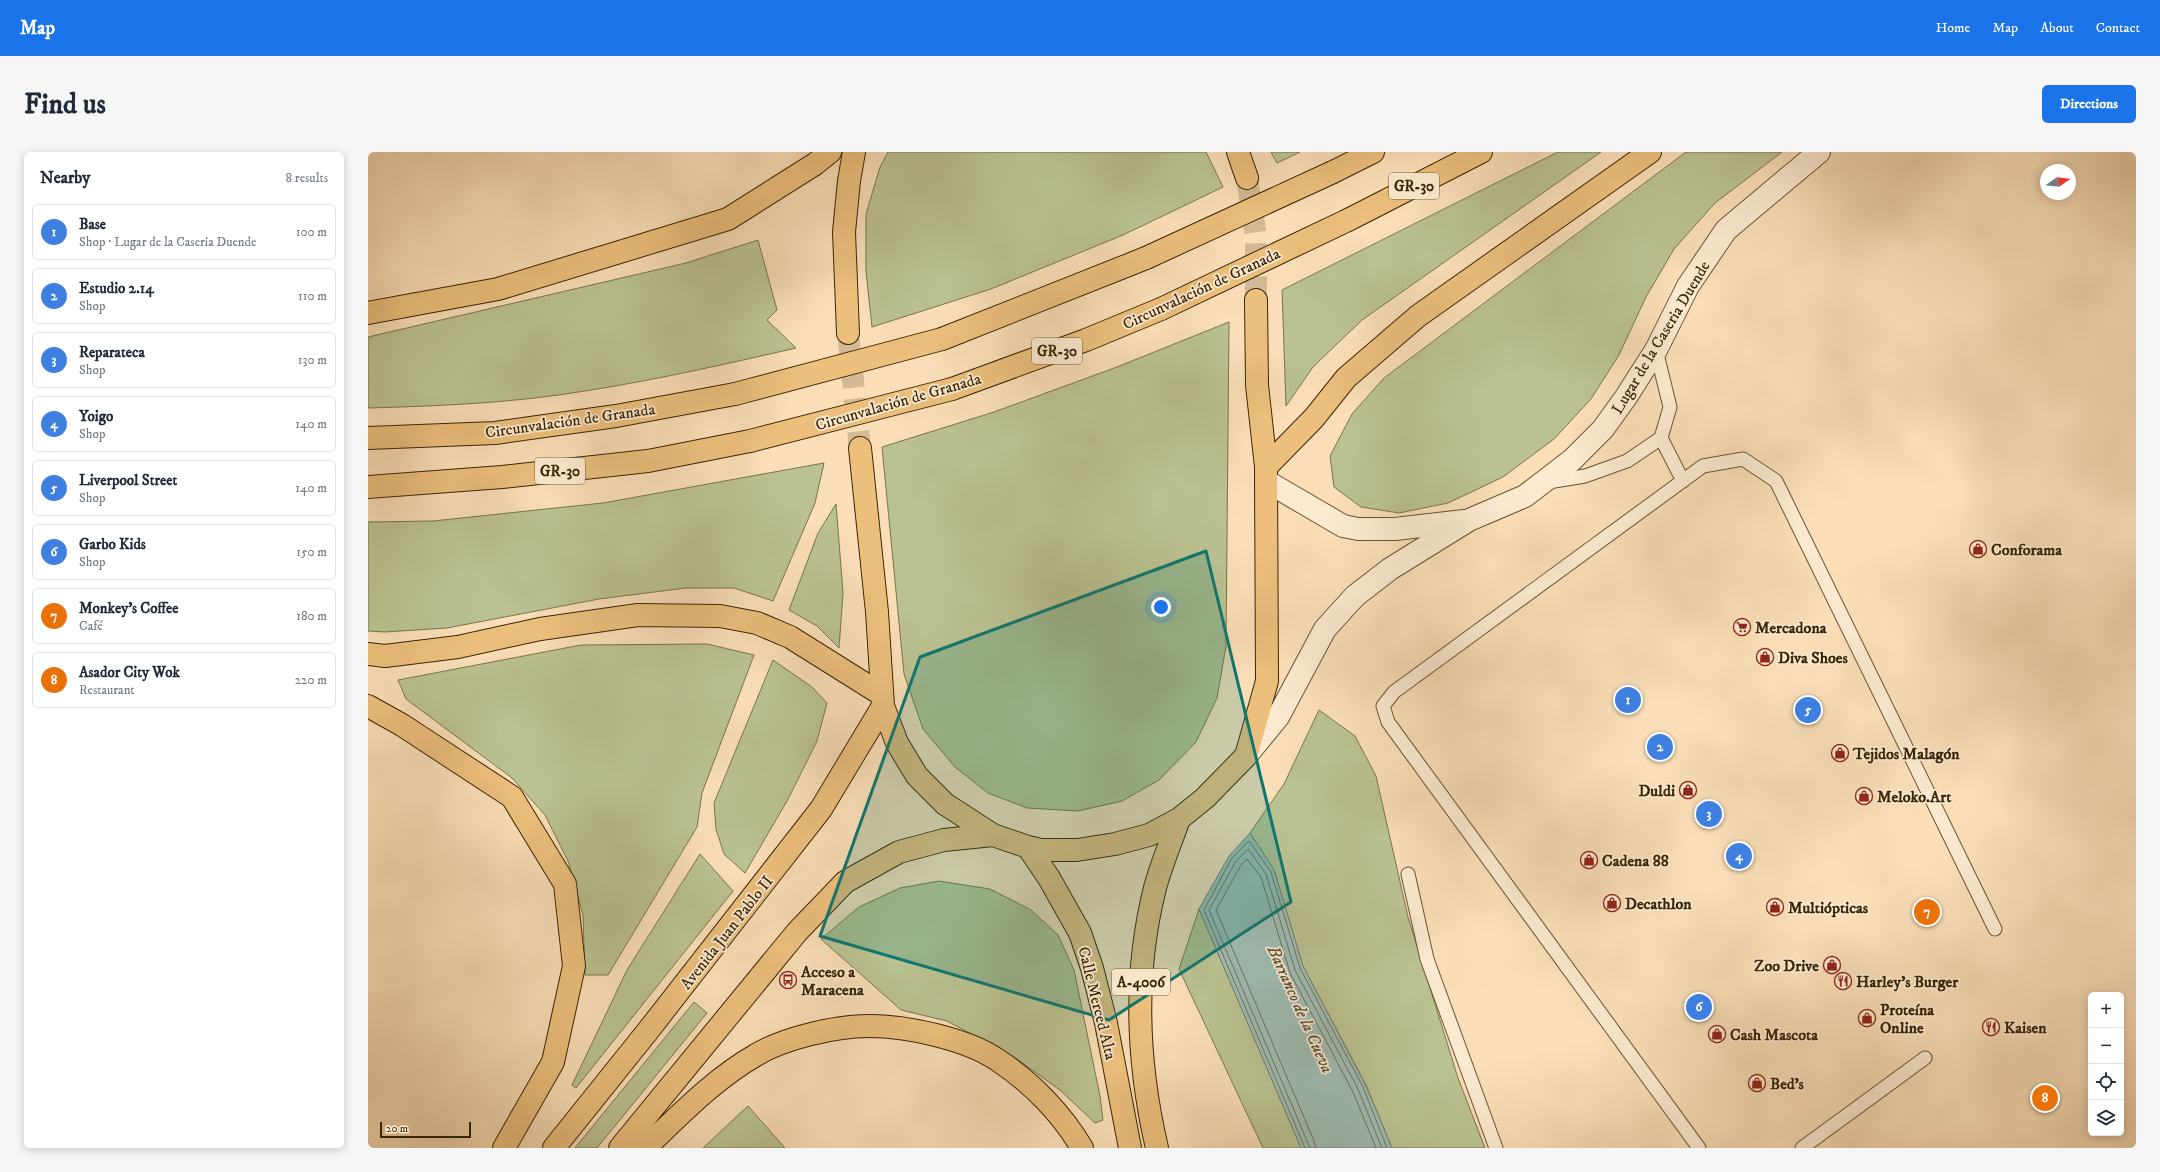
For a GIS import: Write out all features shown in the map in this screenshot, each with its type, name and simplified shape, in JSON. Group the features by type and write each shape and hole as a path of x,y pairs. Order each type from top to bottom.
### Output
{"main road":[{"path":"368,313 498,289 728,219 815,164 830,152"},
{"path":"848,332 844,232 849,181 854,152"},
{"path":"1238,152 1247,178"},
{"name":"Circunvalación de Granada","path":"368,438 495,433 616,416 735,394 942,339 1146,258 1334,172 1373,152"},
{"name":"Circunvalación de Granada","path":"368,487 502,477 648,461 750,441 952,389 1086,340 1161,309 1348,220 1481,152"},
{"path":"1266,474 1346,378 1418,316 1650,152"},
{"path":"860,448 877,612 882,700 897,743 917,776 945,804 993,835 1028,847 1041,850 1077,850 1115,844 1149,835 1179,819 1205,798 1246,756 1267,681 1266,474 1257,385 1256,300"},
{"path":"368,654 385,656 458,647 540,629 638,614 720,616 757,623 790,637 882,700"},
{"name":"Avenida Juan Pablo II","path":"554,1148 647,1032 820,809 882,700"},
{"path":"368,706 402,725 512,797 565,884 574,966 553,1062 504,1148"},
{"name":"Calle Merced Alta","path":"1157,1148 1141,1059 1140,1000 1142,954 1155,886 1179,819"},
{"path":"620,1148 796,932 845,882 899,852 944,840 993,835"},
{"name":"Calle Merced Alta","path":"1028,847 1049,878 1080,933 1092,968 1106,1023 1130,1148"},
{"path":"645,1148 701,1094 756,1054 788,1041 828,1031 869,1026 906,1030 944,1038 998,1060 1044,1099 1065,1123 1082,1148"}],"street":[{"name":"Lugar de la Caseria Duende","path":"1246,756 1278,717 1325,629 1355,596 1390,568 1469,520 1525,496 1572,460 1603,429 1626,397 1656,350 1688,286 1726,230 1819,152"},
{"name":"Lugar de la Caseria Duende","path":"1266,474 1342,526 1358,529 1396,529 1469,520"}],"lane":[{"path":"1542,483 1585,476 1627,461 1661,438 1670,407 1656,350"},
{"path":"1661,438 1683,481"},
{"path":"1699,1148 1388,722 1383,706 1394,692 1703,466 1742,459 1776,481 1995,929"},
{"path":"1408,874 1427,959 1496,1148"},
{"path":"1802,1148 1925,1058"}],"highlighted area":[{"path":"1206,551 1291,902 1109,1020 820,936 920,657"}],"green space":[{"path":"888,152 1206,152 1223,187 1123,235 991,289 872,327 866,271 866,214 880,167"},
{"path":"1271,152 1300,152 1277,163"},
{"path":"1558,152 1601,152 1362,320 1313,367 1286,406 1282,290"},
{"path":"1686,152 1782,152 1715,203 1674,249 1646,297 1619,355 1591,399 1554,439 1503,477 1448,503 1399,513 1361,507 1334,487 1330,456 1352,414 1384,378"},
{"path":"758,240 777,310 767,320 796,348 665,377 558,395 477,403 368,408 368,337 686,263"},
{"path":"1229,322 1226,646 1217,698 1196,742 1159,780 1122,801 1078,811 1027,808 988,793 955,767 923,729 904,674 882,447 994,412 1117,367"},
{"path":"824,463 815,503 773,601 734,588 686,588 599,599 447,628 385,632 368,631 368,522 433,521 603,503"},
{"path":"836,504 843,593 839,648 817,626 789,610 818,533"},
{"path":"707,644 754,655 702,793 697,827 608,975 585,975 583,915 568,861 545,815 512,778 406,699 398,680 581,645"},
{"path":"773,660 812,687 827,703 817,741 787,801 745,873 724,854 716,829 714,803"},
{"path":"1319,710 1355,736 1376,776 1408,917 1458,1078 1485,1148 1392,1148 1366,1085 1303,966 1274,870 1250,833 1284,784"},
{"path":"700,854 733,891 576,1088 572,1085 627,970"},
{"path":"939,881 990,889 1031,910 1058,935 1074,970 1100,1096 1103,1120 1095,1123 1061,1091 1013,1056 947,1021 901,1010 821,939 859,907 900,888"},
{"path":"1199,909 1301,1148 1263,1148 1179,969"},
{"path":"694,1002 707,1013 597,1148 575,1148"},
{"path":"748,1106 785,1148 703,1148"}],"water":[{"name":"Barranco de la Cueva","path":"1250,833 1274,870 1303,966 1366,1086 1392,1148 1301,1148 1199,909 1229,856"}],"tunnel":[{"path":"1247,178 1256,237 1256,300"},
{"path":"848,333 860,448"}],"place":[{"name":"Conforama","path":"1978,549"},
{"name":"Mercadona","path":"1742,627"},
{"name":"Diva Shoes","path":"1765,657"},
{"name":"Base","path":"1628,700"},
{"name":"Liverpool Street","path":"1808,710"},
{"name":"Estudio 2.14","path":"1660,747"},
{"name":"Tejidos Malagón","path":"1840,753"},
{"name":"Duldi","path":"1688,790"},
{"name":"Meloko.Art","path":"1864,796"},
{"name":"Reparateca","path":"1709,814"},
{"name":"Yoigo","path":"1739,856"},
{"name":"Cadena 88","path":"1589,860"},
{"name":"Decathlon","path":"1612,903"},
{"name":"Multiópticas","path":"1775,907"},
{"name":"Monkey's Coffee","path":"1927,912"},
{"name":"Zoo Drive","path":"1832,965"},
{"name":"Acceso a Maracena","path":"788,980"},
{"name":"Harley's Burger","path":"1843,981"},
{"name":"Garbo Kids","path":"1699,1007"},
{"name":"Proteína Online","path":"1867,1018"},
{"name":"Kaisen","path":"1991,1027"},
{"name":"Cash Mascota","path":"1717,1034"},
{"name":"Bed's","path":"1757,1083"},
{"name":"Asador City Wok","path":"2045,1098"}]}
